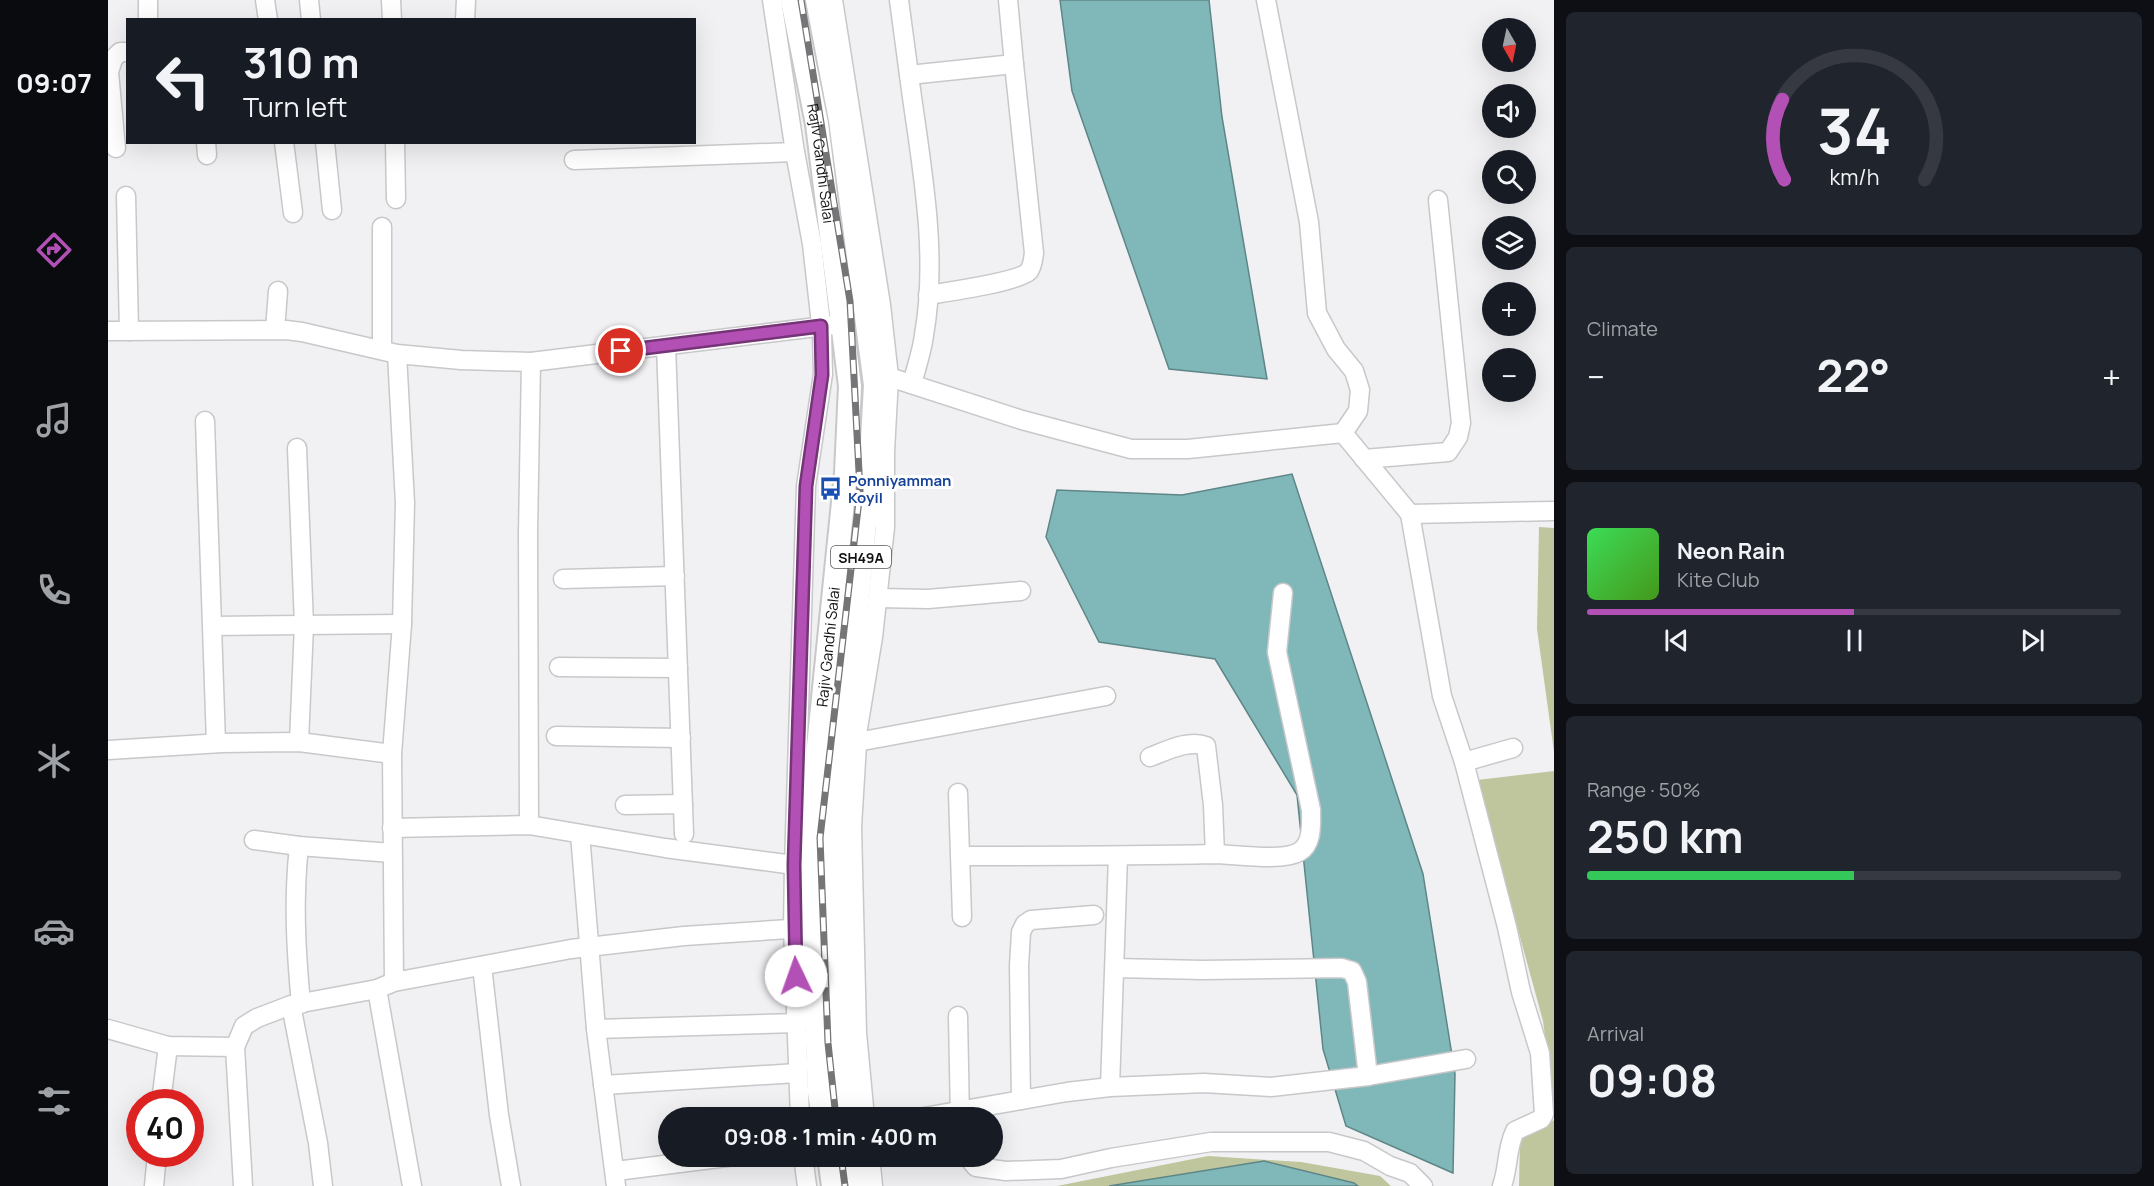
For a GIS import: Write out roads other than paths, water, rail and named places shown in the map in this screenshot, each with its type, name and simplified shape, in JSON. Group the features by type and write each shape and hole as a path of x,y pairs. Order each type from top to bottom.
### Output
{"main road":[{"name":"Rajiv Gandhi Salai","path":"792,0 817,124 831,325 850,386 846,473 809,835 803,928 821,1107"},
{"name":"Rajiv Gandhi Salai","path":"817,0 840,120 881,374 874,385 870,475 833,836 845,1107"},
{"path":"830,1167 833,1186"},
{"path":"854,1167 857,1186"}],"street":[{"path":"148,0 148,18"},
{"path":"265,0 268,18"},
{"path":"309,0 311,18"},
{"path":"392,0 392,18"},
{"path":"465,18 466,0"},
{"path":"772,0 795,152 812,243 831,325 806,486 794,865 803,928 798,1023 799,1107"},
{"path":"833,0 880,294 885,452 885,527 878,597 857,742 852,827 857,1033 864,1107"},
{"path":"899,0 928,215 928,295 924,335 912,384"},
{"path":"928,295 1011,279 1028,272 1033,263 1034,253 1008,0"},
{"path":"881,374 1022,420 1131,449 1188,450 1343,433 1358,411 1360,390 1354,371 1336,350 1317,313 1309,222 1266,0"},
{"path":"116,148 109,72 113,59 120,52 126,52"},
{"path":"909,75 1014,64"},
{"path":"284,144 293,213"},
{"path":"325,144 332,210"},
{"path":"395,144 396,199"},
{"path":"573,159 795,152"},
{"path":"126,196 129,331"},
{"path":"1364,459 1448,452 1458,438 1461,423 1438,200"},
{"path":"382,227 389,352 405,503 402,624 392,754 392,853 386,985 412,1186"},
{"path":"275,330 278,291"},
{"path":"108,331 275,330 302,332 389,352 461,360 531,362 831,325"},
{"path":"666,346 684,834"},
{"path":"529,825 528,533 531,362"},
{"path":"205,421 216,743"},
{"path":"1343,433 1410,514 1442,696 1464,762 1507,927 1521,993 1540,1053 1544,1114 1541,1119 1515,1131 1508,1144 1508,1170 1502,1186"},
{"path":"297,448 304,625 299,742"},
{"path":"1410,514 1554,511"},
{"path":"563,579 675,576"},
{"path":"878,597 928,599 1021,591"},
{"path":"961,856 1215,854 1285,857 1299,852 1311,835 1311,810 1277,652 1283,593"},
{"path":"213,626 402,624"},
{"path":"559,667 678,668"},
{"path":"857,742 1106,696"},
{"path":"556,736 681,738"},
{"path":"108,750 216,743 299,742 392,754"},
{"path":"1150,757 1172,748 1191,744 1206,746 1213,805 1215,854"},
{"path":"1464,762 1513,748"},
{"path":"958,793 962,917"},
{"path":"625,805 683,804"},
{"path":"392,828 529,825 665,848 794,865"},
{"path":"580,834 596,1029 616,1179 678,1167"},
{"path":"254,840 392,853"},
{"path":"299,846 295,885 296,1005 323,1186"},
{"path":"1110,1087 1118,856"},
{"path":"1022,1100 1019,966 1022,932 1025,924 1031,920 1094,915"},
{"path":"243,1186 235,1047 244,1026 257,1018 296,1005 386,985 589,947 684,936 803,928"},
{"path":"482,966 511,1186"},
{"path":"1114,968 1203,970 1342,968 1352,971 1357,982 1368,1076"},
{"path":"958,1016 960,1107"},
{"path":"596,1029 798,1023"},
{"path":"108,1029 168,1046 235,1047"},
{"path":"163,1089 168,1046"},
{"path":"991,1107 1110,1087 1204,1083 1271,1087 1368,1076 1466,1059"},
{"path":"603,1085 797,1073"},
{"path":"976,1167 1006,1171 1061,1169 1110,1158 1211,1142 1329,1142 1364,1151 1390,1166 1410,1173 1423,1186"},
{"path":"154,1186 156,1167"},
{"path":"804,1167 807,1186"},
{"path":"871,1167 873,1186"}],"water":[{"path":"1060,0 1209,0 1222,117 1267,379 1169,369 1072,91"},
{"path":"1292,474 1423,874 1455,1074 1453,1173 1346,1126 1323,1049 1297,795 1215,659 1099,642 1046,537 1057,490 1182,495"},
{"path":"1264,1161 1354,1183 1358,1186 1109,1186"}],"railway":[{"path":"801,0 850,301 860,491 820,838 828,1043 835,1107"},
{"path":"842,1167 845,1186"}],"place":[{"name":"Ponniyamman Koyil","path":"830,489"}]}
